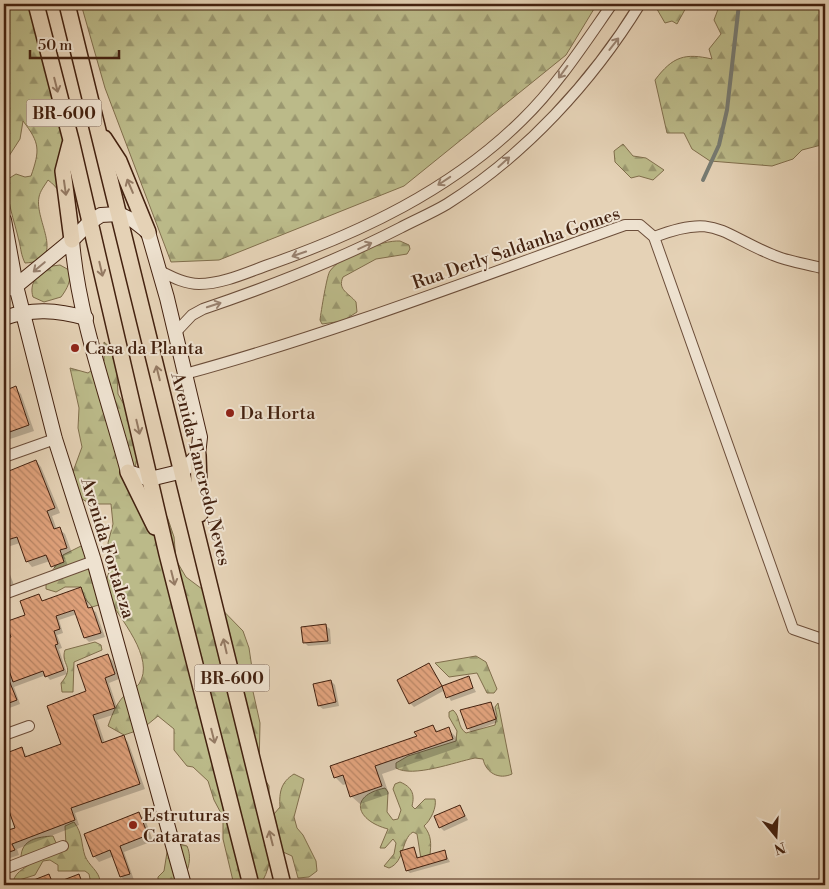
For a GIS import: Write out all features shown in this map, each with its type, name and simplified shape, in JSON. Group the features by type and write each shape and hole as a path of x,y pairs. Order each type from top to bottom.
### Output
{"main road":[{"name":"BR-600","path":"36,4 90,222 167,554 251,885"},
{"name":"Avenida Tancredo Neves","path":"67,4 200,540 240,715 283,885"},
{"path":"97,129 119,161 148,232"},
{"path":"70,140 63,171 72,240"},
{"path":"198,455 200,540"},
{"path":"128,472 167,554"}],"street":[{"path":"160,271 176,279 198,284 226,280 318,247 376,222 421,197 472,163 522,120 559,78 612,4"},
{"path":"175,333 192,315 203,309 308,272 446,205 486,177 550,119 587,79 621,35 640,4"},
{"path":"10,288 101,215 119,214 134,221 148,232 160,271 200,437 198,455 182,471 150,480 128,472 86,318 75,269 72,240"},
{"name":"Avenida Fortaleza","path":"4,220 10,288 23,312 55,438 94,560 184,885"},
{"name":"Rua Derly Saldanha Gomes","path":"185,374 253,355 387,310 625,225 640,225 654,237"},
{"path":"825,269 774,255 731,233 706,225 677,228 654,237 793,629 822,639 825,638"},
{"path":"4,318 23,312 63,313 86,318"},
{"path":"4,457 55,438"},
{"path":"4,594 94,560"},
{"path":"4,735 28,726"},
{"path":"4,869 63,846"}],"green space":[{"path":"4,4 29,4 53,93 77,198 73,206 48,180 41,190 39,197 39,207 47,248 45,255 38,261 25,263 9,202 8,179 16,174 25,177 31,176 36,160 37,147 33,135 23,121 20,139 9,156 4,155"},
{"path":"81,4 597,4 566,55 404,186 219,260 171,262 105,88"},
{"path":"654,4 688,4 677,24 672,21 665,23"},
{"path":"720,4 818,4 819,9 825,12 825,144 802,150 793,159 772,166 710,161 692,149 684,133 667,133 655,80 668,66 680,58 694,56 712,59 709,49 721,34 714,20"},
{"path":"623,144 633,156 646,158 664,170 653,180 639,176 631,178 615,162 614,151"},
{"path":"400,241 409,245 410,249 407,254 376,259 343,277 343,288 356,302 357,312 343,321 322,324 320,320 327,279 335,265 362,250 383,243"},
{"path":"60,265 69,270 70,274 68,284 61,297 44,302 33,297 32,288 34,280 39,273 45,267"},
{"path":"104,342 119,355 118,394 128,412 138,450 135,469 143,487 159,500 168,519 174,537 176,560 186,577 202,589 243,631 249,648 252,687 260,723 259,770 269,786 269,864 260,885 234,885 223,839 223,817 214,800 208,781 193,767 187,766 174,750 174,729 158,716 142,729 124,735 108,726 119,703 126,694 139,684 143,674 143,662 134,639 108,597 102,604 92,607 84,597 81,587 65,587 56,592 46,589 46,580 63,555 81,546 89,549 105,585 112,562 108,543 113,524 111,504 90,504 76,495 71,477 82,447 78,428 79,408 70,368 88,373 104,361"},
{"path":"95,642 101,645 102,650 74,662 73,692 62,692 61,683 68,669 64,659 65,650"},
{"path":"476,656 486,662 497,689 494,693 487,693 477,673 449,677 435,663"},
{"path":"498,703 512,774 498,776 487,768 483,759 475,758 423,770 403,771 396,768 396,763 408,756 456,741 457,731 449,717 449,712 453,710 461,728 466,733 495,725 497,716 495,707"},
{"path":"294,774 304,779 294,817 297,828 303,835 316,861 317,871 309,877 298,878 292,856 283,852 274,814 280,807 281,792 286,780"},
{"path":"400,782 412,791 412,806 415,809 425,799 435,799 433,813 424,826 430,837 430,855 421,859 417,834 413,832 406,840 398,861 389,868 384,866 394,854 396,843 393,839 385,848 380,848 388,829 377,825 363,815 361,802 373,792 385,788 388,792 387,812 393,820 398,819 401,810 393,789 395,784"},
{"path":"74,822 80,835 85,856 99,877 100,881 96,885 91,884 89,874 85,871 58,871 58,865 50,860 43,861 35,875 13,882 17,874 34,859 15,871 4,874 4,864 21,858 24,847 31,840 53,836 57,845 66,845 65,826"},
{"path":"176,843 187,846 189,851 188,866 181,885 158,885 158,877 164,871 168,846"}],"building":[{"path":"16,386 29,425 4,434 4,391"},
{"path":"36,460 55,508 47,511 54,529 60,527 67,548 60,550 64,562 51,567 46,555 26,562 17,537 4,541 4,473"},
{"path":"81,587 88,608 92,607 101,633 84,638 74,610 56,616 60,629 54,631 58,644 55,645 64,670 45,677 43,671 13,682 4,656 4,640 11,637 5,622 25,615 20,601 39,594 42,601"},
{"path":"326,624 328,641 303,643 301,627"},
{"path":"108,654 115,674 105,678 115,708 93,715 102,743 124,735 140,784 71,808 75,820 12,844 15,850 4,854 4,823 8,830 15,828 8,808 4,810 4,754 22,747 25,757 61,744 47,706 86,691 77,665"},
{"path":"429,663 442,686 409,704 397,680"},
{"path":"4,668 17,700 4,705"},
{"path":"469,676 473,688 446,698 442,686"},
{"path":"331,680 336,702 318,706 313,684"},
{"path":"491,702 496,719 467,729 460,710"},
{"path":"433,725 436,732 449,727 453,739 375,766 382,786 350,797 343,775 334,778 330,766 417,736 414,732"},
{"path":"460,805 465,816 439,828 434,816"},
{"path":"139,812 148,835 120,846 130,874 120,877 110,850 93,857 84,834"},
{"path":"414,847 417,858 445,850 447,859 406,871 400,851"},
{"path":"49,874 53,884 79,874 83,885 21,885"}],"waterway":[{"path":"703,180 719,145 727,110 739,4"}],"place":[{"name":"Casa da Planta","path":"75,348"},
{"name":"Da Horta","path":"230,413"},
{"name":"Estruturas Cataratas","path":"133,825"}]}
